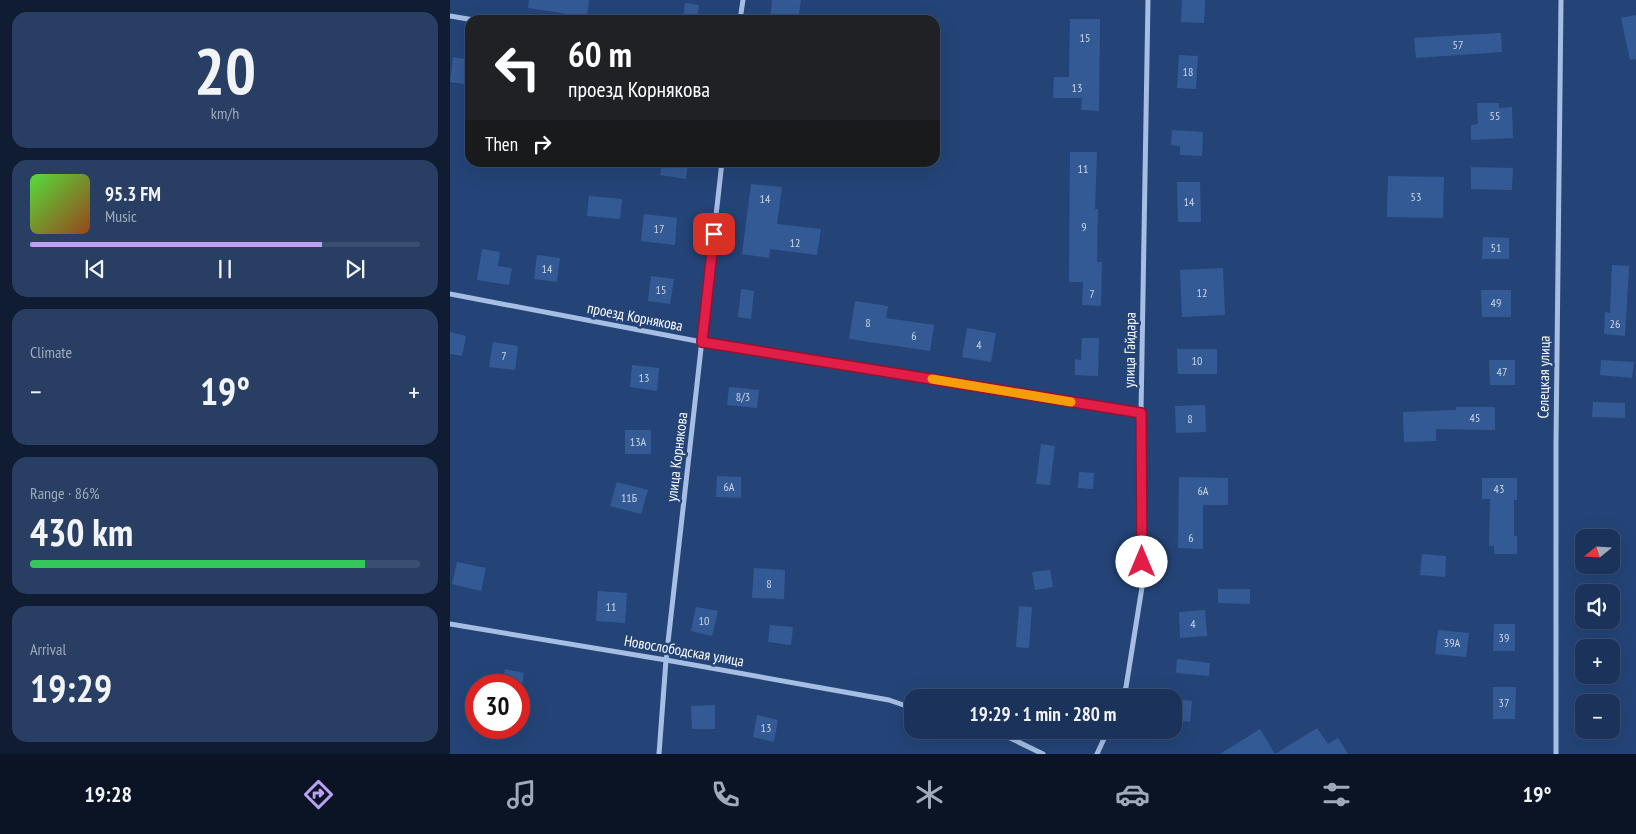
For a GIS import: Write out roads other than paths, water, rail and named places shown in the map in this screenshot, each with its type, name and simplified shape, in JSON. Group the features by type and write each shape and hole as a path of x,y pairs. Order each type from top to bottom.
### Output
{"street":[{"path":"740,15 742,0"},
{"name":"улица Гайдара","path":"1125,689 1143,581 1141,413 1148,0"},
{"name":"Селецкая улица","path":"1556,754 1556,443 1561,0"},
{"path":"450,16 465,18"},
{"name":"улица Корнякова","path":"659,754 666,660 721,167"},
{"name":"проезд Корнякова","path":"450,294 702,342 1141,413"},
{"name":"Новослободская улица","path":"450,624 666,660 889,700 904,705"},
{"path":"1012,739 1043,754"},
{"path":"1097,754 1104,739"}]}
